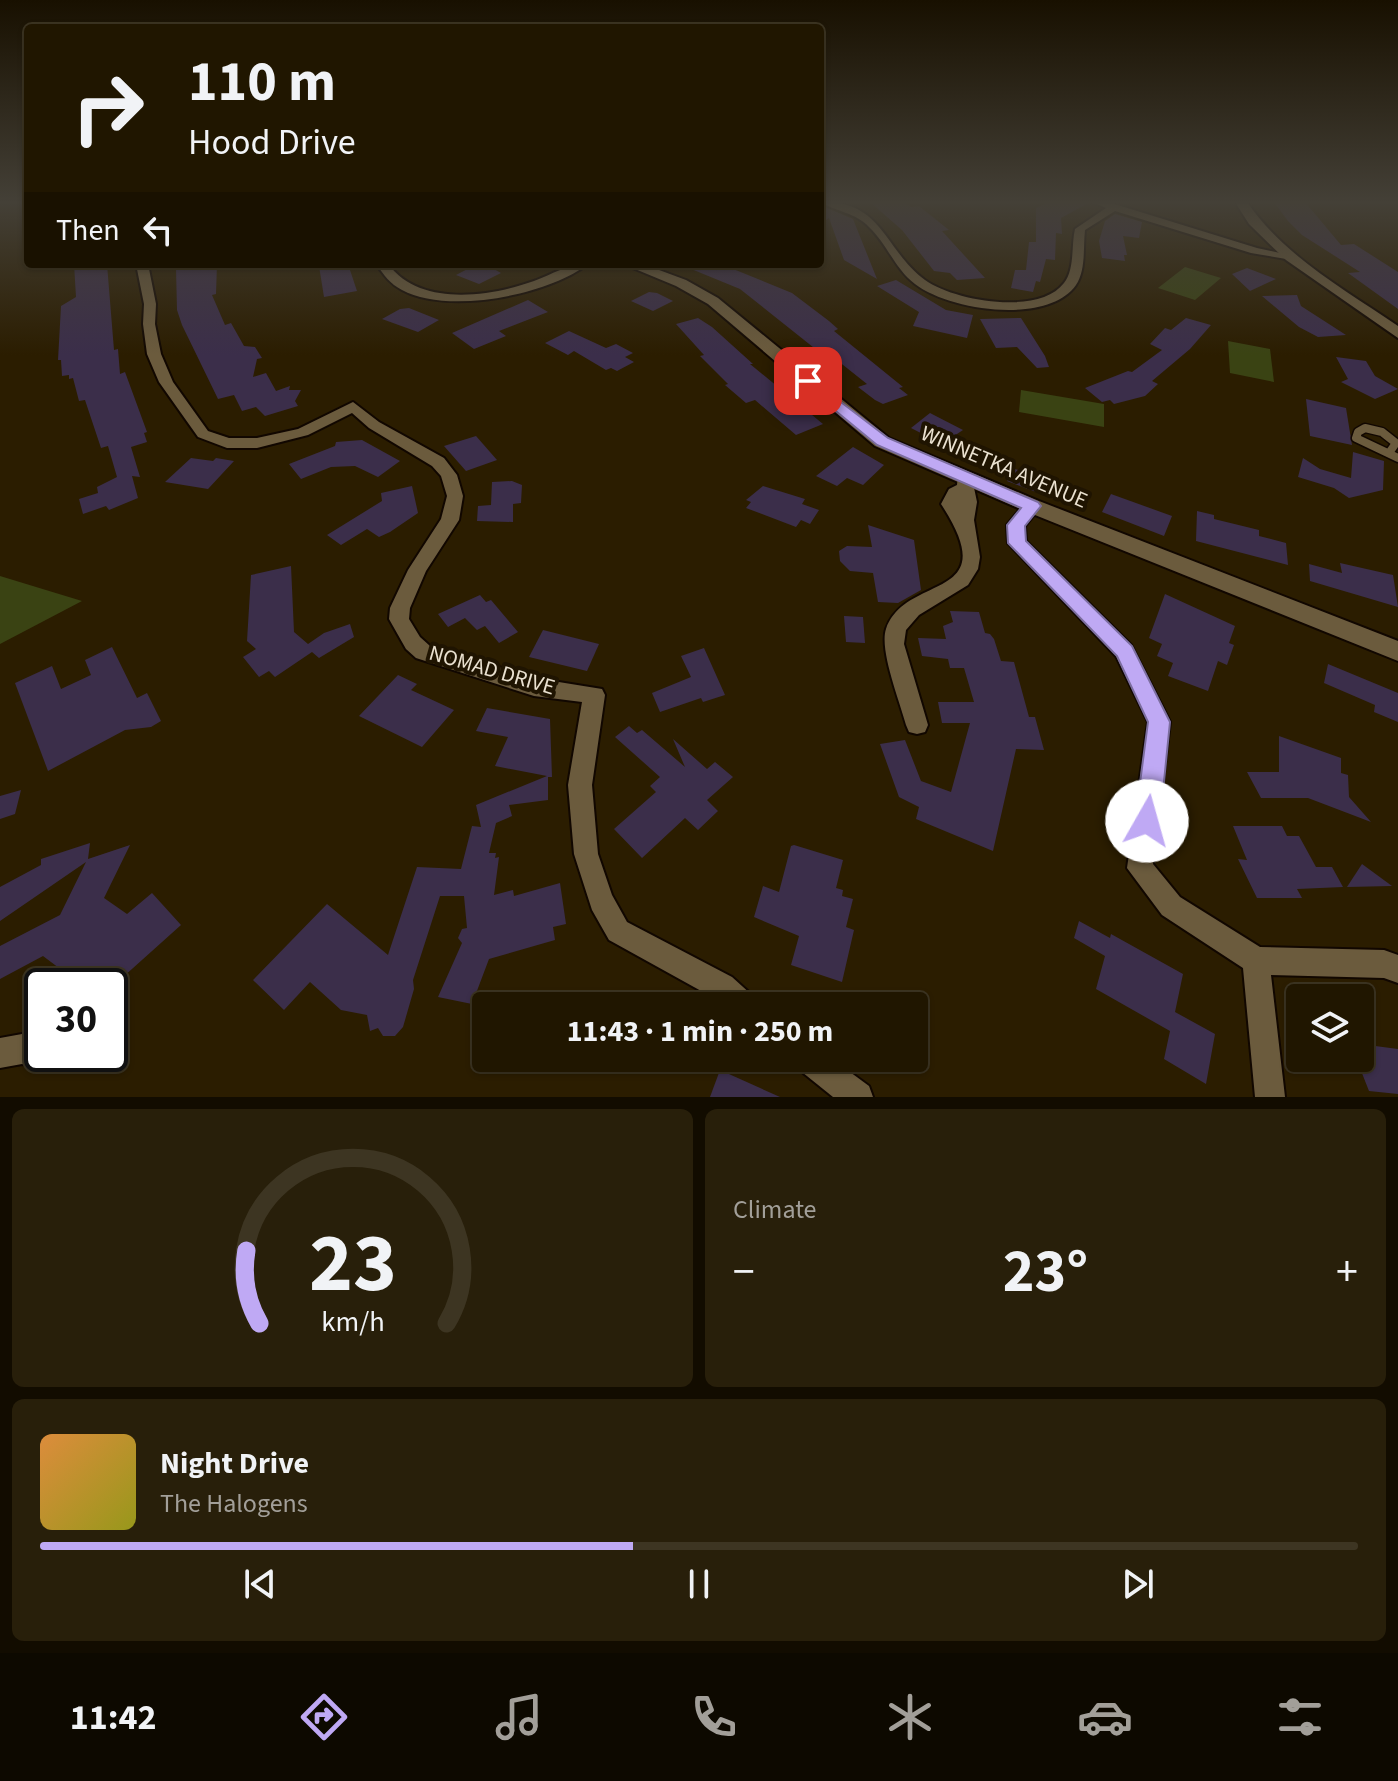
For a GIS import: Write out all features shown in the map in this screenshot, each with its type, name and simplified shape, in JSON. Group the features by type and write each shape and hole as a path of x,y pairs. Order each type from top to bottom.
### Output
{"main road":[{"path":"1288,253 1398,333"},
{"name":"WINNETKA AVENUE","path":"641,268 681,283 713,301 882,442 964,483 1032,506 1398,651"}],"street":[{"path":"896,253 910,274 924,285 948,296 991,306 1028,305 1059,296 1070,286 1077,253"},
{"path":"1269,253 1292,257"},
{"name":"NOMAD DRIVE","path":"143,268 150,304 149,324 154,354 166,382 203,434 227,443 257,443 303,432 353,406 374,425 438,462 449,475 455,496 450,520 406,593 399,619 405,633 423,652 534,687 594,695 580,785 586,854 601,901 618,931 728,992"},
{"path":"384,268 387,277 417,293 443,297 485,296 532,285 572,268"},
{"path":"917,725 894,644 893,630 903,616 960,580 968,571 972,559 965,525 969,498 964,483"},
{"path":"1032,506 1016,525 1017,543 1124,651 1159,722 1140,868 1171,906 1256,961 1384,964 1398,969"},
{"path":"1256,961 1270,1097"},
{"path":"0,1053 24,1049"},
{"path":"825,1072 858,1097"}],"lane":[{"path":"1365,428 1392,436 1396,443 1394,456 1356,438 1358,432 1365,428"}],"green space":[{"path":"1185,267 1221,278 1195,300 1158,288"},
{"path":"1228,341 1270,349 1274,382 1230,373"},
{"path":"1021,390 1104,404 1104,427 1019,412"},
{"path":"0,576 82,601 0,644"}],"building":[{"path":"842,253 867,253 877,279 844,260"},
{"path":"920,253 962,253 985,278 957,280 950,273 934,271"},
{"path":"1028,253 1055,253 1055,260 1046,259 1040,282 1036,281 1033,292 1011,288 1015,270 1026,270"},
{"path":"1101,253 1127,255 1124,255 1125,261 1102,258"},
{"path":"1331,253 1368,253 1398,272 1398,309 1348,273 1360,272"},
{"path":"74,268 107,268 114,350 118,349 120,374 125,372 147,432 144,433 147,442 131,447 140,477 132,476 138,498 109,510 106,506 83,514 79,499 98,493 97,487 117,477 108,446 101,448 85,400 79,401 73,378 62,376 61,360 58,360 61,306 76,297"},
{"path":"217,268 216,294 212,295 225,325 231,323 244,346 255,347 262,358 257,359 253,377 266,373 276,391 290,386 289,390 301,390 295,401 298,406 265,416 256,407 242,411 234,395 218,399 177,310 176,269"},
{"path":"319,268 349,268 357,291 324,297"},
{"path":"469,268 492,268 501,273 479,284 456,275"},
{"path":"689,268 731,268 792,293 829,321 838,329 834,331 903,387 899,388 908,395 883,404 875,400 858,387 867,384 833,357 828,359 740,289"},
{"path":"1247,268 1276,279 1250,291 1232,274"},
{"path":"896,280 946,310 973,315 967,338 913,326 919,312 877,286"},
{"path":"649,292 673,301 653,311 631,301"},
{"path":"1297,295 1301,306 1346,335 1318,337 1299,327 1262,296"},
{"path":"528,300 548,312 499,331 506,336 474,349 452,333"},
{"path":"409,308 439,320 418,332 382,319 400,309"},
{"path":"698,318 823,424 796,435 755,400 746,403 725,385 728,384 700,356 704,355 676,324"},
{"path":"1021,318 1049,367 1037,368 1017,347 996,348 980,319"},
{"path":"1186,318 1211,325 1190,349 1152,381 1158,384 1145,396 1114,404 1110,400 1102,402 1085,388 1132,372 1162,350 1150,344 1165,328 1171,330"},
{"path":"569,331 606,348 616,344 633,353 625,357 634,362 617,371 611,368 606,370 574,351 568,355 545,343"},
{"path":"1336,357 1366,361 1375,376 1398,389 1375,399 1341,382 1348,379"},
{"path":"1306,399 1346,408 1352,445 1310,436"},
{"path":"930,413 963,430 942,444 911,428"},
{"path":"476,436 497,460 466,471 444,446"},
{"path":"362,440 400,461 378,477 355,466 331,467 301,479 289,464 335,446 336,442"},
{"path":"853,447 884,465 863,485 847,478 837,486 816,476"},
{"path":"1353,452 1384,461 1383,490 1349,498 1334,488 1298,477 1303,458 1320,469 1351,478"},
{"path":"191,458 234,461 208,489 165,482"},
{"path":"1015,469 1030,474 1032,471 1067,484 1057,500 1007,481"},
{"path":"512,481 522,485 521,503 513,504 513,522 477,521 478,506 491,505 492,482"},
{"path":"412,486 418,513 390,532 379,537 367,529 341,545 327,535 382,501 381,493"},
{"path":"763,486 805,499 802,504 819,510 810,524 801,520 796,527 746,508 751,502 746,500"},
{"path":"1111,494 1172,516 1164,536 1102,512"},
{"path":"1197,511 1214,515 1214,519 1259,530 1259,536 1286,543 1288,565 1196,541"},
{"path":"868,525 914,540 921,590 898,603 878,602 873,573 850,571 840,561 839,551 847,546 872,547"},
{"path":"1340,563 1393,575 1398,607 1310,581 1309,564 1342,573"},
{"path":"291,566 294,632 308,644 324,633 350,624 354,637 319,658 312,652 275,677 269,671 259,677 243,657 256,649 247,641 251,575"},
{"path":"1165,594 1235,626 1229,643 1234,645 1227,665 1218,661 1208,691 1168,676 1173,663 1157,656 1162,644 1149,638"},
{"path":"480,595 486,602 491,600 518,632 499,643 485,626 477,630 465,618 448,627 438,614"},
{"path":"950,611 979,612 985,633 994,639 1001,661 1014,662 1029,717 1035,717 1044,750 1016,749 993,851 916,819 919,807 899,797 880,744 905,740 921,781 951,792 970,723 942,723 938,702 974,702 964,668 950,668 948,659 922,656 918,638 946,639 943,626 953,622"},
{"path":"844,616 863,617 865,643 846,642"},
{"path":"543,630 599,644 587,671 529,657"},
{"path":"112,647 137,698 147,693 161,721 151,727 125,730 48,771 15,683 52,666 61,689 91,675 85,660"},
{"path":"704,648 725,695 703,702 701,698 660,712 652,693 691,677 681,656"},
{"path":"1328,664 1398,693 1398,722 1374,712 1375,705 1324,683"},
{"path":"398,675 417,684 411,690 454,710 422,747 359,716"},
{"path":"487,708 550,719 552,777 548,777 548,800 509,805 512,816 496,823 489,853 496,853 495,858 499,857 494,895 513,890 514,896 560,883 566,924 553,927 555,940 489,959 477,992 472,992 472,1004 438,997 462,943 458,938 462,929 467,928 464,896 440,896 413,980 414,989 403,1027 395,1036 383,1036 378,1028 370,1031 367,1015 341,1010 310,982 284,1010 253,980 327,904 388,955 417,867 461,869 472,826 481,827 476,805 547,776 495,766 508,737 476,731"},
{"path":"629,726 637,733 642,730 685,767 673,739 707,769 715,762 733,777 707,800 718,811 698,830 685,818 642,858 614,829 656,792 650,786 660,777 615,737"},
{"path":"1279,736 1341,758 1341,773 1348,775 1349,797 1371,822 1308,798 1261,798 1247,772 1279,772"},
{"path":"21,790 15,814 0,819 0,796"},
{"path":"1233,826 1282,826 1287,836 1299,836 1316,867 1332,867 1343,887 1297,889 1302,898 1257,898 1238,859 1247,860"},
{"path":"90,843 88,859 130,845 104,898 127,914 152,893 181,925 128,973 128,968 59,968 43,956 0,979 0,946 60,915 86,862 0,921 0,887 41,865 41,859"},
{"path":"791,846 843,860 836,888 843,890 842,896 853,899 846,927 854,930 842,982 791,965 799,936 754,917 763,886 779,892"},
{"path":"1362,864 1392,886 1347,887"},
{"path":"1079,921 1110,938 1111,934 1183,974 1175,1012 1215,1034 1206,1084 1164,1059 1170,1031 1096,989 1105,956 1074,938"},
{"path":"1374,1046 1398,1049 1398,1094 1369,1091 1362,1072 1374,1072"},
{"path":"719,1072 724,1072 780,1097 710,1097"}],"route":[{"path":"808,381 882,442 1032,506 1016,525 1017,543 1124,651 1159,722 1147,821"}]}
